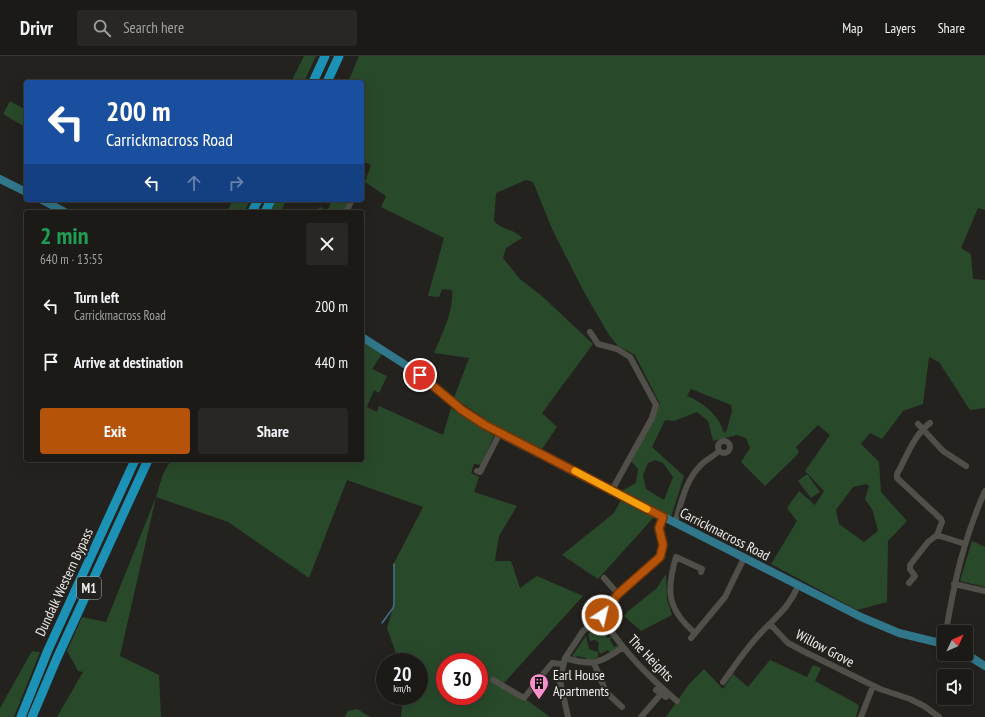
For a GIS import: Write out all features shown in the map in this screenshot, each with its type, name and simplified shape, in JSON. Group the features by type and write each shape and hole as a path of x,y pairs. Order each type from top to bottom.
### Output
{"highway":[{"path":"314,80 325,56"},
{"path":"328,80 339,56"},
{"name":"Dundalk Western Bypass","path":"21,717 48,650 134,462"},
{"name":"Dundalk Western Bypass","path":"32,717 56,658 147,462"}],"main road":[{"path":"0,179 24,191"},
{"path":"46,202 61,210"},
{"name":"Carrickmacross Road","path":"364,338 412,369 462,410 500,433 798,586 882,627 899,633 937,642"},
{"path":"973,658 985,666"}],"street":[{"path":"590,332 598,344 617,349 630,357 656,405 652,418 612,490"},
{"path":"909,583 915,576 910,569 910,565 928,542 937,535 942,522 941,519 897,478 897,474 920,426 930,423"},
{"path":"920,426 943,451 966,466"},
{"path":"476,471 480,472 500,433"},
{"path":"675,523 686,487 692,477 700,466 720,451"},
{"path":"947,625 954,584 965,544 985,491"},
{"path":"568,717 560,681 564,661 579,636 588,626 599,620 606,607 618,594 660,557 663,545 659,528 663,517"},
{"path":"937,535 965,544"},
{"path":"701,572 702,569 676,557 670,578 670,600 673,608 693,636 725,597 744,558"},
{"path":"604,578 618,594"},
{"path":"954,584 985,591"},
{"path":"723,682 757,637 783,612 793,599 798,586"},
{"name":"Willow Grove","path":"770,624 788,643 873,686 910,699 924,706 939,717"},
{"name":"The Heights","path":"609,632 648,677 674,701"},
{"path":"493,680 524,698 552,663 564,661 585,664 594,663 623,648"},
{"path":"594,663 606,692 622,707"},
{"path":"861,717 873,686"},
{"path":"641,717 661,694"}],"green space":[{"path":"304,56 316,56 305,80 292,80"},
{"path":"359,56 985,56 985,210 978,208 961,248 971,254 973,279 985,280 985,408 970,410 939,362 929,357 923,404 903,411 882,439 870,433 861,444 879,462 881,492 907,521 888,541 887,602 857,610 771,564 797,521 787,508 799,491 815,505 824,491 805,471 830,435 818,425 796,447 799,452 796,456 765,486 741,462 750,448 746,438 737,435 713,441 708,421 697,412 674,421 665,420 652,447 684,476 671,517 621,491 636,483 638,469 631,461 660,404 635,355 618,346 609,335 584,292 553,231 533,182 526,180 496,193 494,221 501,227 515,232 522,238 506,248 503,258 520,279 543,297 593,344 542,413 557,427 542,449 493,424 454,398 469,358 434,353 449,314 452,290 442,289 439,297 428,296 444,238 381,207 386,196 365,182 371,165 364,162 364,80 349,80","holes":["691,389 731,405 732,411 726,433 723,431 718,420 704,405 687,396","655,460 663,463 673,477 664,500 646,489 643,475 648,463","866,484 869,486 865,499 873,511 878,531 864,542 839,524 836,510 853,487"]},
{"path":"10,101 24,109 24,126 3,114"},
{"path":"232,202 249,202 245,210 228,210"},
{"path":"274,202 285,202 282,210 270,210"},
{"path":"330,202 347,202 345,210 326,210 329,208"},
{"path":"320,207 326,210 318,210"},
{"path":"364,343 382,354 372,369 387,376 379,393 374,390 367,407 377,412 379,406 443,435 451,408 494,436 481,465 474,464 471,473 479,477 474,492 517,506 499,536 495,561 511,561 520,588 537,576 583,596 504,683 550,717 401,717 402,705 428,705 428,653 396,653 387,628 394,605 393,565 423,507 347,480 309,578 228,522 156,497 163,474 170,462 364,462"},
{"path":"807,474 820,492 811,498 798,481"},
{"path":"156,497 120,656 159,675 161,717 57,717 83,672 78,671 67,651 82,617 106,622"},
{"path":"621,500 655,516 598,579 562,555 614,513"},
{"path":"972,541 985,547 985,587 960,581"},
{"path":"666,574 667,600 672,615 641,631 624,616 657,588"},
{"path":"610,615 614,615 616,616 616,624 610,625 607,622 607,618"},
{"path":"605,621 610,626 605,634 607,638 612,637 610,640 614,647 617,645 618,647 610,653 608,650 600,654 598,649 599,643 595,640 590,641 588,634"},
{"path":"586,636 589,649 598,652 598,658 586,661 586,658 577,656 576,658 572,656"},
{"path":"32,651 40,652 14,717 0,717 0,708"},
{"path":"770,660 807,677 813,665 821,668 815,681 859,705 856,717 666,717 689,684 704,669 723,689 733,674 748,687"},
{"path":"357,709 370,717 345,717 348,711"}],"waterway":[{"path":"382,623 393,608 394,604 394,564"}],"slow traffic":[{"path":"575,471 647,509"}],"place":[{"name":"Earl House Apartments","path":"539,700"}],"route":[{"path":"420,375 462,410 485,425 663,517 659,528 663,545 660,557 618,594 606,607 602,615"}]}
